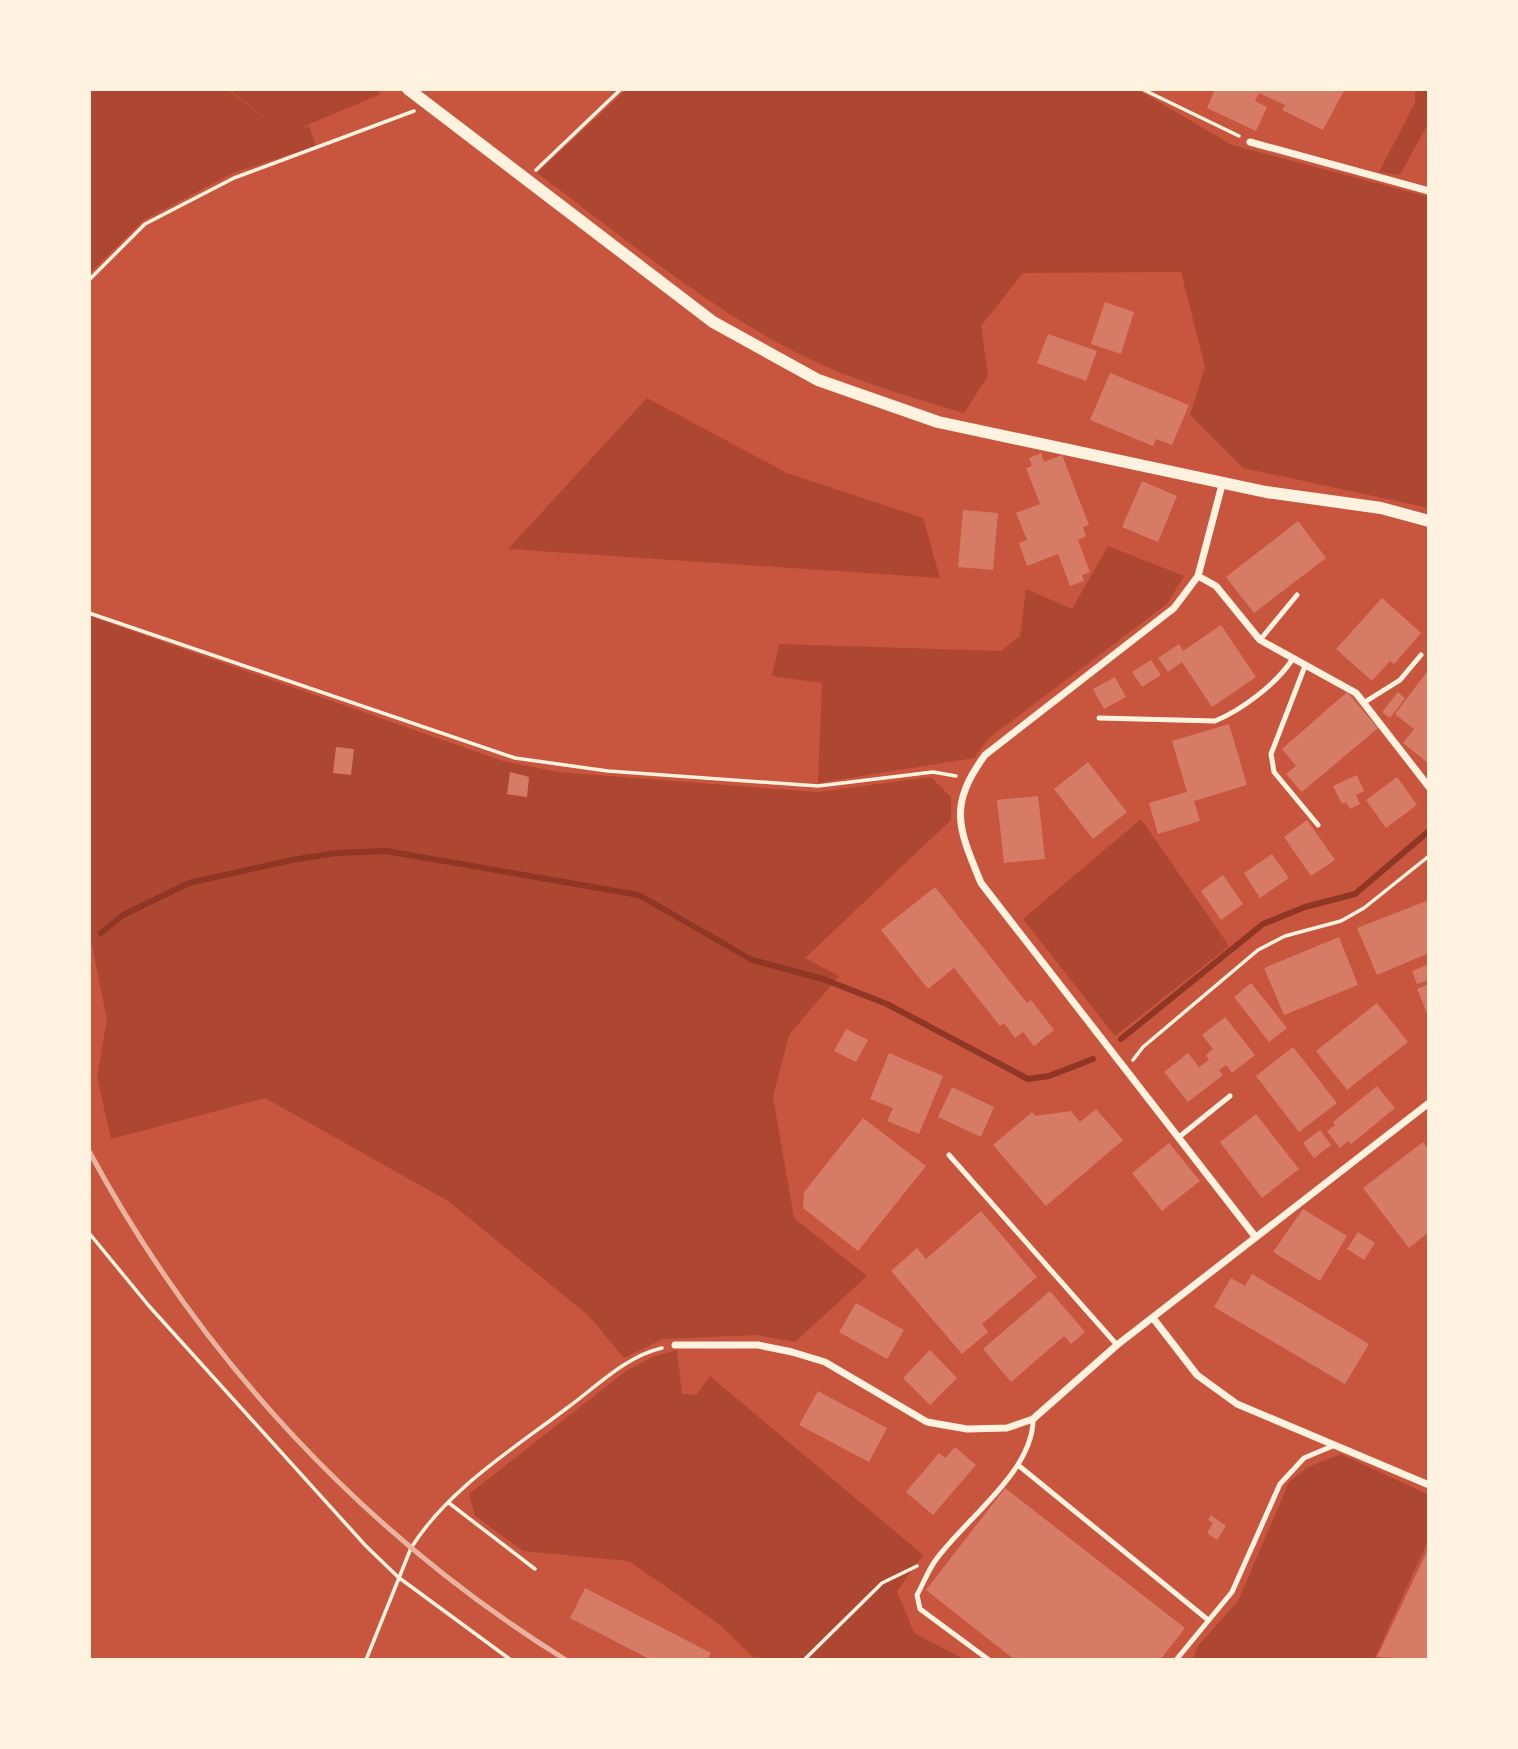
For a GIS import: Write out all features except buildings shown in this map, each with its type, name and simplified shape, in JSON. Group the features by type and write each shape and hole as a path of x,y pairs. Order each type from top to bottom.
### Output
{"street":[{"path":"408,89 713,322 818,380 937,422 1266,492 1381,508 1429,521"},
{"path":"1250,142 1429,191"},
{"path":"1223,481 1198,576 1174,608 985,755 968,779 959,810 964,842 981,883 1254,1235"},
{"path":"1198,576 1216,586 1260,640 1292,660 1333,679 1365,702 1429,787"},
{"path":"675,1345 758,1345 825,1362 868,1384 927,1422 967,1429 1007,1428 1033,1419 1117,1345 1254,1235 1429,1103"},
{"path":"1153,1318 1197,1375 1237,1404 1429,1485"}],"lane":[{"path":"1260,640 1297,595"},
{"path":"1365,702 1400,680 1421,655"},
{"path":"1099,718 1215,721 1227,716 1284,672 1292,660"},
{"path":"1306,666 1271,754 1271,762 1274,772 1318,825"},
{"path":"1179,1137 1230,1096"},
{"path":"949,1155 1117,1345"},
{"path":"989,1660 920,1609 917,1595 935,1561 1018,1465 1033,1437 1033,1419"},
{"path":"1176,1660 1232,1592 1280,1484 1304,1458 1335,1445"},
{"path":"1018,1465 1208,1619"}],"path":[{"path":"526,179 621,89"},
{"path":"1142,89 1250,142"},
{"path":"89,279 145,224 234,177 429,106"},
{"path":"89,613 515,758 608,771 818,786 933,772 968,779"},
{"path":"1127,1069 1139,1049 1258,950 1286,936 1341,921 1364,908 1429,856"},
{"path":"89,1233 149,1306 365,1545 398,1577 511,1660"},
{"path":"366,1660 398,1577 421,1532 449,1503 474,1479 628,1362 657,1349 675,1345"},
{"path":"449,1503 535,1569"},
{"path":"804,1660 882,1583 902,1571 935,1561"}],"shaded area":[{"path":"89,89 227,89 286,135 229,89 375,89 381,94 300,128 309,126 316,146 233,173 144,220 89,274"},
{"path":"627,89 1137,89 1232,145 1429,197 1429,508 1243,468 1190,415 1205,367 1181,272 1023,273 981,326 988,376 964,413 860,380 799,354 697,292 537,173"},
{"path":"1415,89 1429,89 1429,122 1400,175 1379,172 1415,103"},
{"path":"647,398 787,473 923,518 940,578 508,549"},
{"path":"1108,546 1184,576 1167,604 989,738 974,758 818,783 822,683 772,676 779,644 1001,651 1020,636 1026,589 1072,609"},
{"path":"89,616 503,761 558,772 817,792 931,777 951,797 951,820 805,958 839,976 789,1035 773,1097 794,1218 867,1276 795,1342 757,1335 663,1339 624,1358 589,1316 448,1201 265,1098 111,1139 97,1076 107,1020 89,931"},
{"path":"1141,819 1229,946 1115,1036 1023,919"},
{"path":"677,1350 682,1394 696,1395 710,1376 923,1555 897,1591 914,1633 966,1660 756,1660 719,1624 629,1561 523,1551 475,1516 469,1494 626,1371 652,1357"},
{"path":"1341,1454 1429,1495 1429,1538 1374,1660 1192,1660 1198,1646 1238,1601 1289,1482 1308,1467"}],"waterway":[{"path":"1121,1039 1263,924 1305,907 1355,894 1429,831"},
{"path":"101,933 123,915 189,883 292,860 336,853 386,851 639,895 752,960 823,979 887,1004 1028,1079 1049,1076 1093,1059"}],"railway":[{"path":"89,1151 133,1227 182,1300 236,1370 294,1437 356,1499 423,1557 493,1611 566,1660"}]}
